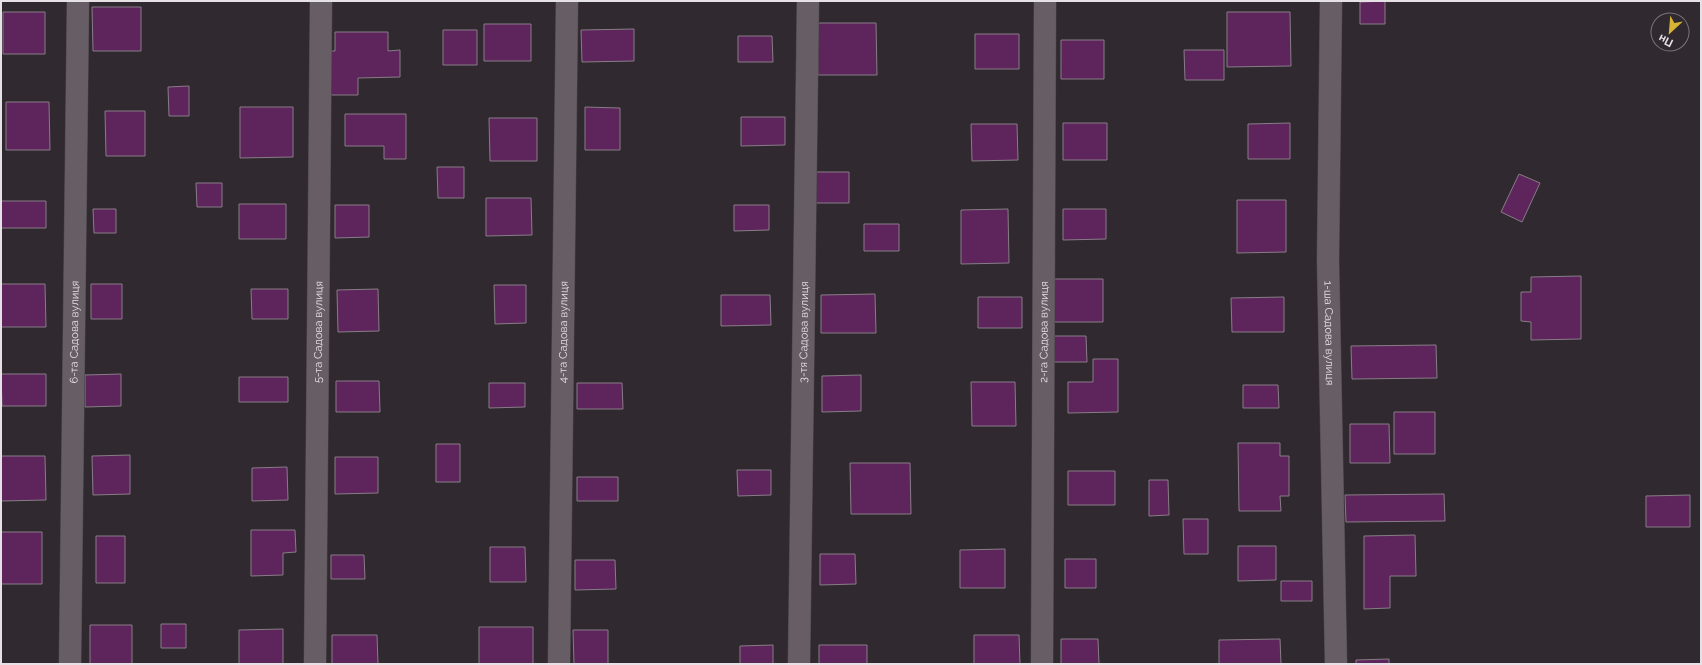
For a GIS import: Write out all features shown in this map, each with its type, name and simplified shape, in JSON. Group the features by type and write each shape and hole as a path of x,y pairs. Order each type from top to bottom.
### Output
{"street":[{"name":"6-та Садова вулиця","path":"70,664 78,1"},
{"name":"5-та Садова вулиця","path":"315,664 321,1"},
{"name":"4-та Садова вулиця","path":"559,664 567,1"},
{"name":"3-тя Садова вулиця","path":"799,664 808,1"},
{"name":"2-га Садова вулиця","path":"1042,664 1045,1"},
{"name":"1-ша Садова вулиця","path":"1332,1 1328,261 1336,664"}],"building":[{"path":"1385,1 1385,24 1360,24 1360,2"},
{"path":"92,7 141,7 141,51 93,51"},
{"path":"3,12 45,12 45,54 3,54"},
{"path":"1227,12 1290,12 1291,66 1227,67"},
{"path":"817,23 876,23 877,75 818,75"},
{"path":"484,24 531,24 531,61 484,61"},
{"path":"634,29 634,61 582,62 581,30"},
{"path":"443,30 477,30 477,65 443,65"},
{"path":"335,32 388,32 388,51 400,50 400,77 358,78 358,95 326,95 326,51 335,51"},
{"path":"975,34 1019,34 1019,69 975,69"},
{"path":"738,36 772,36 773,62 738,62"},
{"path":"1061,40 1104,40 1104,79 1061,79"},
{"path":"1184,50 1224,50 1224,80 1185,80"},
{"path":"189,86 189,116 169,116 168,87"},
{"path":"6,102 49,102 50,150 6,150"},
{"path":"240,107 293,107 293,157 240,158"},
{"path":"585,107 620,108 620,150 585,150"},
{"path":"105,111 145,111 145,156 106,156"},
{"path":"345,114 406,114 406,159 384,159 384,146 345,146"},
{"path":"741,117 785,117 785,145 741,146"},
{"path":"489,118 537,118 537,161 490,161"},
{"path":"1063,123 1107,123 1107,160 1063,160"},
{"path":"1290,123 1290,159 1248,159 1248,124"},
{"path":"971,124 1017,124 1018,160 972,161"},
{"path":"437,167 464,167 464,198 438,198"},
{"path":"814,172 849,172 849,203 815,203"},
{"path":"1519,174 1540,183 1522,222 1501,212"},
{"path":"196,183 222,183 222,207 197,207"},
{"path":"486,198 531,198 532,235 486,236"},
{"path":"1237,200 1286,200 1286,252 1237,253"},
{"path":"1,201 46,201 46,228 1,228"},
{"path":"239,204 286,204 286,239 239,239"},
{"path":"335,205 369,205 369,237 335,238"},
{"path":"734,205 769,205 769,230 734,231"},
{"path":"93,209 116,209 116,233 94,233"},
{"path":"1008,209 1009,263 961,264 961,210"},
{"path":"1063,209 1106,209 1106,239 1063,240"},
{"path":"864,224 899,224 899,251 864,251"},
{"path":"1581,276 1581,339 1531,340 1531,322 1521,321 1521,292 1531,292 1531,277"},
{"path":"1050,279 1103,279 1103,322 1050,322"},
{"path":"1,284 45,284 46,327 1,327"},
{"path":"91,284 122,284 122,319 91,319"},
{"path":"494,285 526,285 526,323 495,324"},
{"path":"251,289 288,289 288,319 252,319"},
{"path":"378,289 379,331 338,332 337,290"},
{"path":"875,294 876,333 821,333 821,295"},
{"path":"721,295 770,295 771,325 721,326"},
{"path":"978,297 1022,297 1022,328 978,328"},
{"path":"1284,297 1284,332 1232,332 1231,298"},
{"path":"1053,336 1086,336 1087,362 1054,362"},
{"path":"1436,345 1437,378 1352,379 1351,346"},
{"path":"1093,359 1118,359 1118,412 1068,413 1068,382 1093,382"},
{"path":"1,374 46,374 46,406 2,406"},
{"path":"121,374 121,406 85,407 85,375"},
{"path":"861,375 861,411 822,412 822,376"},
{"path":"239,377 288,377 288,402 239,402"},
{"path":"336,381 379,381 380,412 336,412"},
{"path":"971,382 1015,382 1016,426 972,426"},
{"path":"489,383 525,383 525,407 489,408"},
{"path":"577,383 622,383 623,409 577,409"},
{"path":"1243,385 1278,385 1279,408 1243,408"},
{"path":"1394,412 1435,412 1435,454 1394,454"},
{"path":"1350,424 1389,424 1390,463 1350,463"},
{"path":"1238,443 1280,443 1280,456 1289,456 1289,496 1280,496 1281,511 1239,511"},
{"path":"436,444 460,444 460,482 436,482"},
{"path":"130,455 130,494 93,495 92,456"},
{"path":"1,456 45,456 46,500 1,501"},
{"path":"335,457 378,457 378,493 335,494"},
{"path":"850,463 910,463 911,514 851,514"},
{"path":"287,467 288,500 252,501 252,468"},
{"path":"737,470 771,470 771,495 738,496"},
{"path":"1068,471 1115,471 1115,505 1068,505"},
{"path":"577,477 618,477 618,501 577,501"},
{"path":"1149,480 1168,480 1169,515 1149,516"},
{"path":"1444,494 1445,521 1346,522 1345,495"},
{"path":"1690,495 1690,527 1646,527 1646,496"},
{"path":"1183,519 1208,519 1208,554 1184,554"},
{"path":"251,530 295,530 296,552 283,553 283,575 251,576"},
{"path":"1,532 42,532 42,584 1,584"},
{"path":"1415,535 1416,576 1390,576 1390,608 1364,609 1364,536"},
{"path":"96,536 125,536 125,583 96,583"},
{"path":"1238,546 1276,546 1276,580 1238,581"},
{"path":"490,547 525,547 526,582 490,582"},
{"path":"1005,549 1005,588 960,588 960,550"},
{"path":"820,554 855,554 856,584 820,585"},
{"path":"331,555 364,555 365,579 331,579"},
{"path":"1065,559 1096,559 1096,588 1065,588"},
{"path":"575,560 615,560 616,589 575,590"},
{"path":"1281,581 1312,581 1312,601 1281,601"},
{"path":"161,624 186,624 186,648 161,648"},
{"path":"90,625 132,625 132,664 90,664"},
{"path":"479,627 533,627 533,664 479,664"},
{"path":"283,629 283,664 239,664 239,630"},
{"path":"573,630 608,630 608,664 574,664"},
{"path":"332,635 377,635 378,664 332,664"},
{"path":"974,635 1019,635 1020,664 974,664"},
{"path":"1061,639 1098,639 1099,664 1061,664"},
{"path":"1280,639 1281,664 1219,664 1219,640"},
{"path":"773,645 773,664 740,664 740,646"},
{"path":"819,645 867,645 867,664 819,664"},
{"path":"1389,659 1389,664 1356,664 1356,660"}]}
